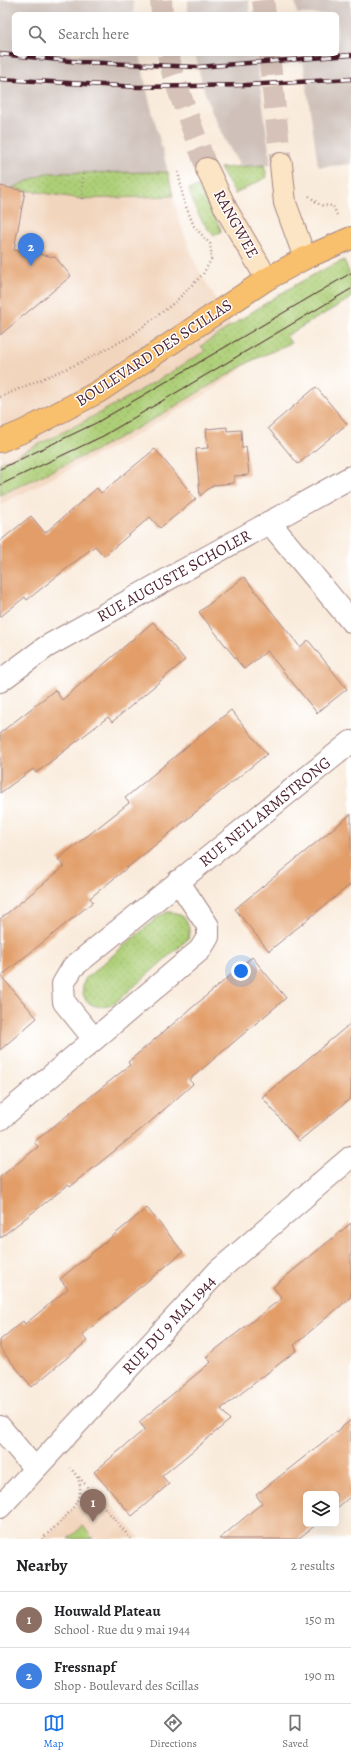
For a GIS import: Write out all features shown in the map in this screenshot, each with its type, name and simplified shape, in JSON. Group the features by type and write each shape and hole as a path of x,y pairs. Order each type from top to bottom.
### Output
{"main road":[{"path":"281,164 285,203 305,258"},
{"name":"RANGWEE","path":"207,169 226,209 267,279"},
{"name":"BOULEVARD DES SCILLAS","path":"0,441 98,392 267,279 305,258 351,238"}],"street":[{"name":"RUE AUGUSTE SCHOLER","path":"0,681 46,647 351,477"},
{"path":"269,522 351,621"},
{"name":"RUE NEIL ARMSTRONG","path":"94,1040 64,1002 63,984 73,967 351,742"},
{"path":"0,1119 200,950 208,937 208,926 178,881"},
{"name":"RUE DU 9 MAI 1944","path":"0,1507 219,1270 351,1156"},
{"path":"0,1427 35,1469"}],"path":[{"path":"0,397 84,361 131,336 174,303 203,274 212,258 210,244 194,226 184,202 178,171"},
{"path":"82,199 83,173"},
{"path":"306,193 320,205 333,206 336,212"},
{"path":"52,1451 78,1476 131,1539"},
{"path":"42,1539 76,1505 81,1491 78,1476"}],"shaded area":[{"path":"0,0 133,0 134,12 12,12 12,56 140,56 146,87 168,172 46,173 12,188 0,186"},
{"path":"188,0 249,0 250,12 188,12"},
{"path":"295,0 351,0 351,164 320,167 318,165 302,56 339,56 339,12 297,12"},
{"path":"195,56 256,56 271,165 241,168 225,140 211,110 203,87"},
{"path":"0,186 82,199 173,196 179,220 196,265 251,361 213,390 136,435 0,505"},
{"path":"94,1484 140,1539 43,1539 90,1490"}],"green space":[{"path":"264,165 267,177 235,194 220,168"},
{"path":"168,172 173,196 82,199 12,188 46,173"},
{"path":"199,187 220,227 221,232 214,236 198,214 193,203 189,189"},
{"path":"344,260 351,277 351,298 286,336 291,343 251,361 152,420 94,451 0,495 0,463 79,424 155,382 205,351 201,346 288,289"},
{"path":"168,912 178,914 186,920 189,928 188,939 114,1004 100,1007 89,1003 85,999 83,993 85,979 159,916"},
{"path":"83,1526 93,1539 68,1539"}],"building":[{"path":"0,186 25,191 14,250 55,257 71,276 0,335"},
{"path":"316,387 347,424 298,464 268,428"},
{"path":"227,427 227,431 241,430 242,449 246,446 249,475 234,476 234,483 213,485 200,496 196,449 208,448 206,429"},
{"path":"155,449 196,499 160,528 150,517 104,556 95,546 27,600 25,597 0,617 0,541 31,516 45,533 97,488 101,493"},
{"path":"244,577 300,647 308,640 347,689 317,713 267,651 244,669 199,612"},
{"path":"153,622 185,660 112,722 108,717 36,773 33,769 0,793 0,733 55,690 62,700"},
{"path":"231,710 267,754 90,898 93,902 1,976 37,1018 0,1050 0,919 64,867 58,859 129,803 125,798"},
{"path":"351,814 351,884 269,951 235,909"},
{"path":"252,957 286,998 189,1080 193,1084 150,1122 70,1187 68,1185 0,1238 0,1177 38,1147 34,1142 130,1065 128,1062"},
{"path":"351,1023 351,1098 299,1141 262,1097"},
{"path":"147,1208 183,1252 82,1335 87,1341 32,1387 0,1348 0,1340 23,1321 25,1324 68,1289 60,1279"},
{"path":"351,1223 351,1297 294,1345 297,1350 221,1409 230,1420 162,1476 169,1484 132,1516 94,1472 145,1429 139,1422 211,1362 206,1357 282,1298 273,1287"},
{"path":"351,1420 351,1496 339,1506 339,1491 303,1491 303,1527 313,1527 298,1539 219,1539 262,1503 256,1495"}],"tunnel":[{"path":"161,0 162,12"},
{"path":"263,0 265,12"},
{"path":"168,56 173,75 207,169"},
{"path":"269,56 281,164"}],"tram line":[{"path":"0,469 96,423 351,273"},
{"path":"0,485 103,436 351,289"}],"railway":[{"path":"0,54 12,55"},
{"path":"339,56 351,55"},
{"path":"20,56 80,62 198,67 338,56"},
{"path":"0,79 138,87 246,85 351,79"}],"place":[{"name":"Fressnapf","path":"31,266"},
{"name":"Houwald Plateau","path":"93,1522"}]}
